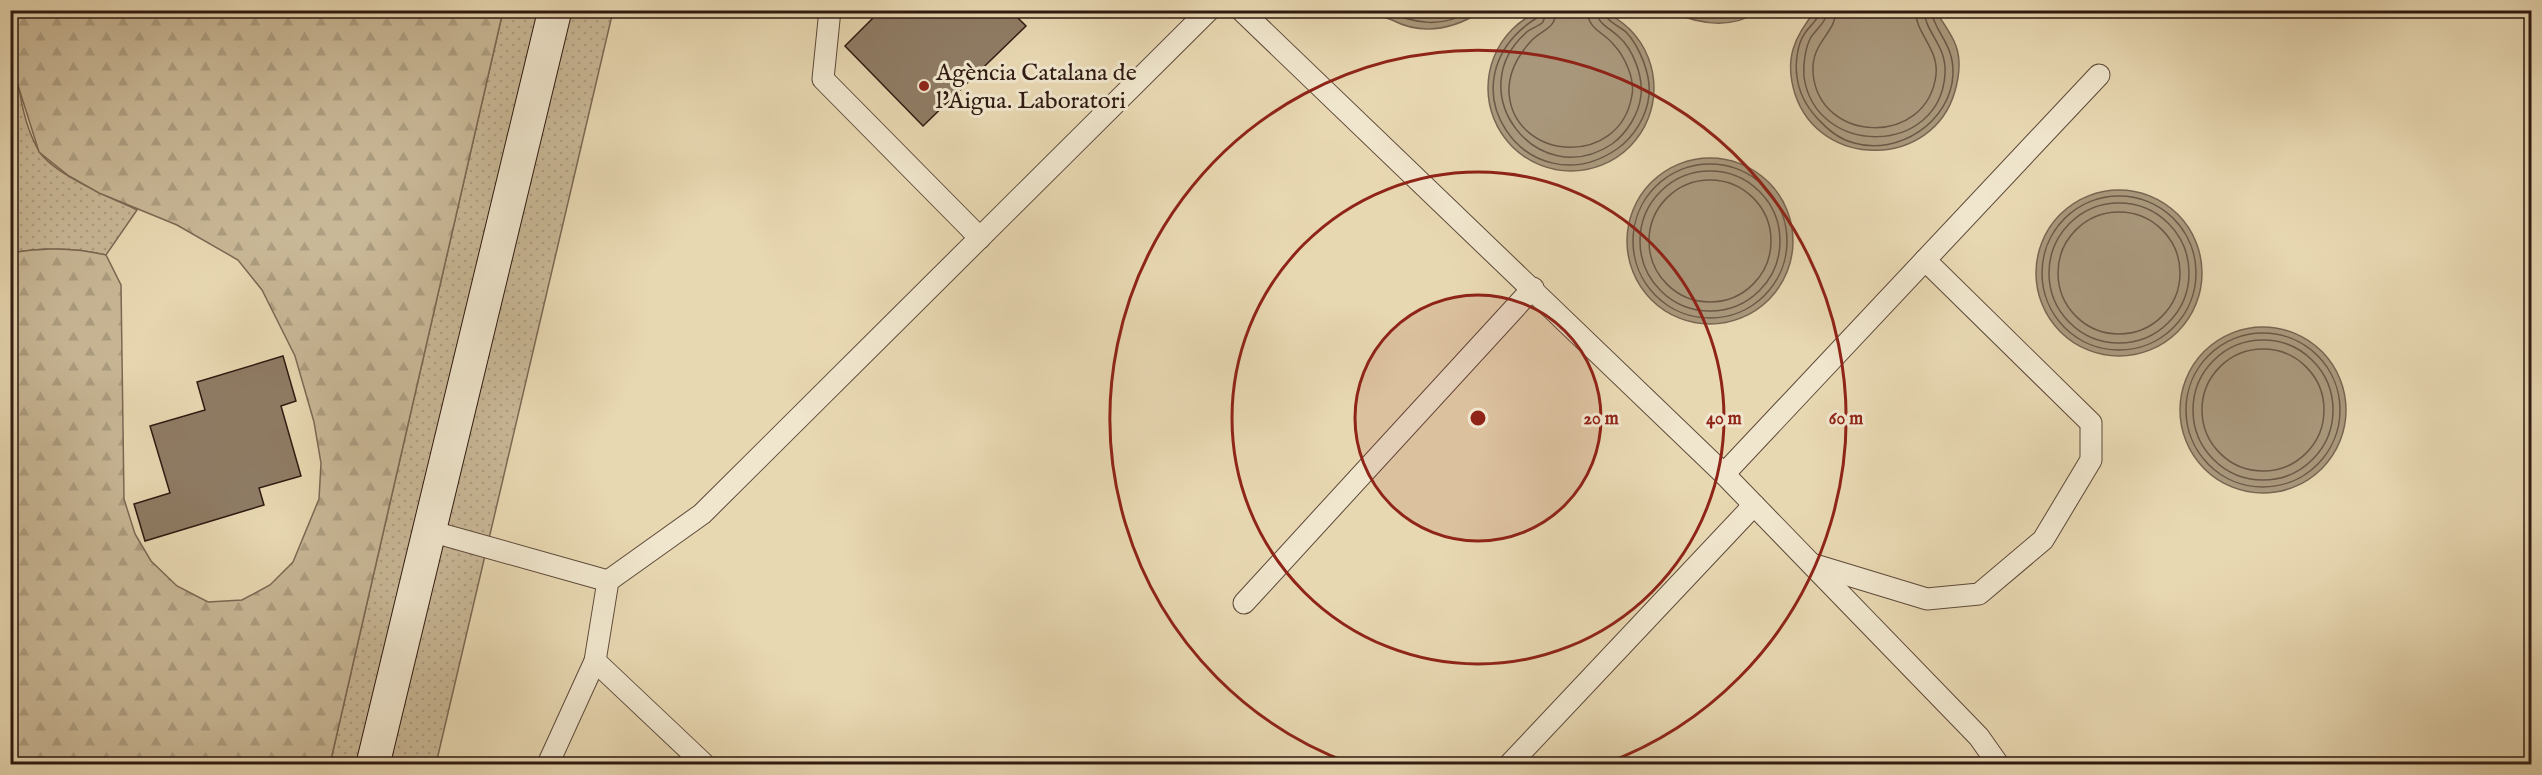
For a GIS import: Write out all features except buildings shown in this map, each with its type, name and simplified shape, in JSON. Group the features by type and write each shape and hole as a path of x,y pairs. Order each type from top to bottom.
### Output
{"street":[{"path":"373,765 555,10"}],"lane":[{"path":"830,10 823,79 980,238"},
{"path":"548,765 595,661 608,581 702,514 1209,10"},
{"path":"1241,10 1533,288 1724,474 1978,737 1998,765"},
{"path":"1724,474 2099,75"},
{"path":"1811,564 1927,599 1978,594 2043,540 2091,460 2091,423 1925,260"},
{"path":"1244,603 1533,288"},
{"path":"1510,765 1754,505"},
{"path":"430,531 608,581"},
{"path":"595,661 704,765"}],"green space":[{"path":"15,10 21,101 31,136 39,151 46,160 70,177 137,210 106,255 82,250 58,249 11,253 10,11"},
{"path":"15,11 503,11 330,764 11,764 11,253 58,249 82,250 106,255 121,285 124,499 135,534 151,561 177,586 208,602 242,600 270,585 293,562 319,499 321,463 314,422 295,356 262,290 238,260 177,225 99,193 69,176 39,152 17,82"},
{"path":"503,11 613,11 436,764 330,764"}],"water":[{"path":"1571,5 1603,11 1630,29 1648,56 1654,88 1648,120 1630,147 1603,165 1571,171 1539,165 1512,147 1494,120 1488,88 1494,56 1512,29 1539,11"},
{"path":"1759,10 1748,17 1726,23 1703,22 1669,11"},
{"path":"1816,10 1936,11 1958,51 1959,63 1955,91 1943,117 1924,135 1901,146 1876,150 1851,147 1827,137 1808,119 1795,94 1791,70 1791,59 1797,39"},
{"path":"1376,11 1482,11 1449,26 1427,29 1404,25 1383,17"},
{"path":"1710,158 1726,159 1742,164 1769,182 1787,209 1792,225 1792,257 1787,273 1769,300 1742,318 1726,323 1710,324 1694,323 1678,318 1651,300 1633,273 1628,257 1627,241 1628,225 1633,209 1651,182 1678,164 1694,159"},
{"path":"2119,190 2135,191 2151,196 2178,214 2196,241 2201,257 2201,289 2196,305 2178,332 2151,350 2135,355 2119,356 2103,355 2087,350 2060,332 2042,305 2037,289 2036,273 2037,257 2042,241 2060,214 2087,196 2103,191"},
{"path":"2263,327 2279,328 2295,333 2322,351 2340,378 2345,394 2345,426 2340,442 2322,469 2295,487 2279,492 2263,493 2247,492 2231,487 2204,469 2186,442 2181,426 2180,410 2181,394 2186,378 2204,351 2231,333 2247,328"}],"place":[{"name":"Agència Catalana de l'Aigua. Laboratori","path":"924,86"}]}
